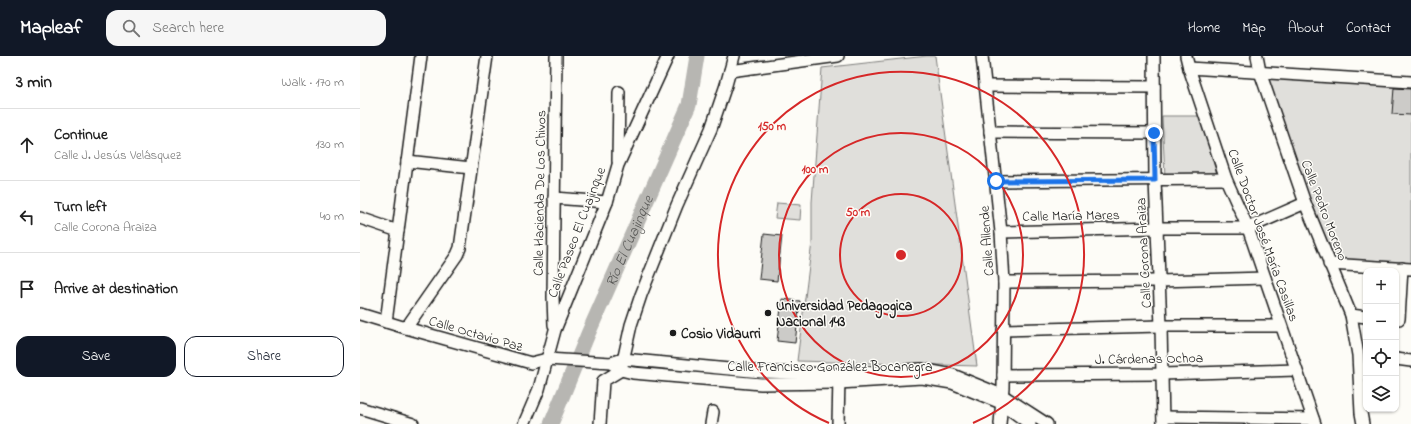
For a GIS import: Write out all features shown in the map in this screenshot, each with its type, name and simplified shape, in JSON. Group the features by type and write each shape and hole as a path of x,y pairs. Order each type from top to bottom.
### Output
{"street":[{"path":"386,322 421,56"},
{"path":"406,328 457,256 460,248 487,56"},
{"name":"Calle Hacienda De Los Chivos","path":"555,330 553,297 556,56"},
{"name":"Calle Paseo El Cuajinque","path":"524,424 552,359 555,330 607,202 618,165 668,56"},
{"path":"600,424 603,381 622,364 631,325 641,295 677,205 711,128 734,56"},
{"path":"730,72 838,56"},
{"name":"Calle Allende","path":"982,56 1001,232 1004,282 1003,375 1000,424"},
{"name":"Calle Corona Araiza","path":"1154,56 1155,180 1163,421"},
{"name":"Calle Doctor José María Casillas","path":"1186,56 1226,179 1248,228 1314,421"},
{"name":"Calle Pedro Moreno","path":"1257,56 1260,72 1305,203 1351,315 1362,356 1361,413 1363,424"},
{"path":"1189,68 1411,82"},
{"path":"985,86 1154,87"},
{"path":"618,165 619,92"},
{"path":"990,132 1154,133"},
{"path":"407,162 471,168"},
{"path":"996,181 1226,179"},
{"path":"554,198 607,202"},
{"name":"Calle María Mares","path":"1001,232 1157,228 1248,228 1305,203"},
{"path":"360,218 398,231"},
{"path":"1329,264 1407,268 1399,309"},
{"path":"1004,282 1265,278"},
{"name":"Calle Octavio Paz","path":"360,314 531,364 552,359 622,364"},
{"path":"1351,315 1363,316"},
{"path":"1003,330 1161,326 1282,326"},
{"path":"1399,359 1411,361"},
{"name":"Calle Francisco González Bocanegra","path":"622,364 760,372 839,379"},
{"name":"Calle Francisco González Bocanegra","path":"622,364 641,374 761,384 839,379 922,378 952,383 1002,399 1047,424"},
{"name":"J. Cárdenas Ochoa","path":"1003,375 1162,374 1296,370"},
{"path":"760,372 761,384"},
{"path":"838,424 839,379"},
{"name":"Calle Francisco González Bocanegra","path":"1002,399 1030,424"},
{"path":"360,408 413,424"},
{"path":"711,424 713,412"},
{"path":"1163,421 1314,421"}],"shaded area":[{"path":"935,56 977,366 797,361 812,242 812,202 822,68"},
{"path":"1260,72 1411,82 1411,269 1329,264"},
{"path":"1162,116 1200,116 1217,175 1165,177"},
{"path":"777,203 801,205 800,220 775,218"}],"building":[{"path":"1394,88 1411,89 1411,115 1392,114"},
{"path":"764,234 782,236 777,281 759,279"},
{"path":"782,299 800,301 795,343 777,341"}],"waterway":[{"name":"Río El Cuajinque","path":"551,424 588,334 689,105 697,56"}],"place":[{"name":"Universidad Pedagogica Nacional 143","path":"768,313"},
{"name":"Cosio Vidaurri","path":"673,333"}],"route":[{"path":"996,181 1155,180 1154,133"}]}
